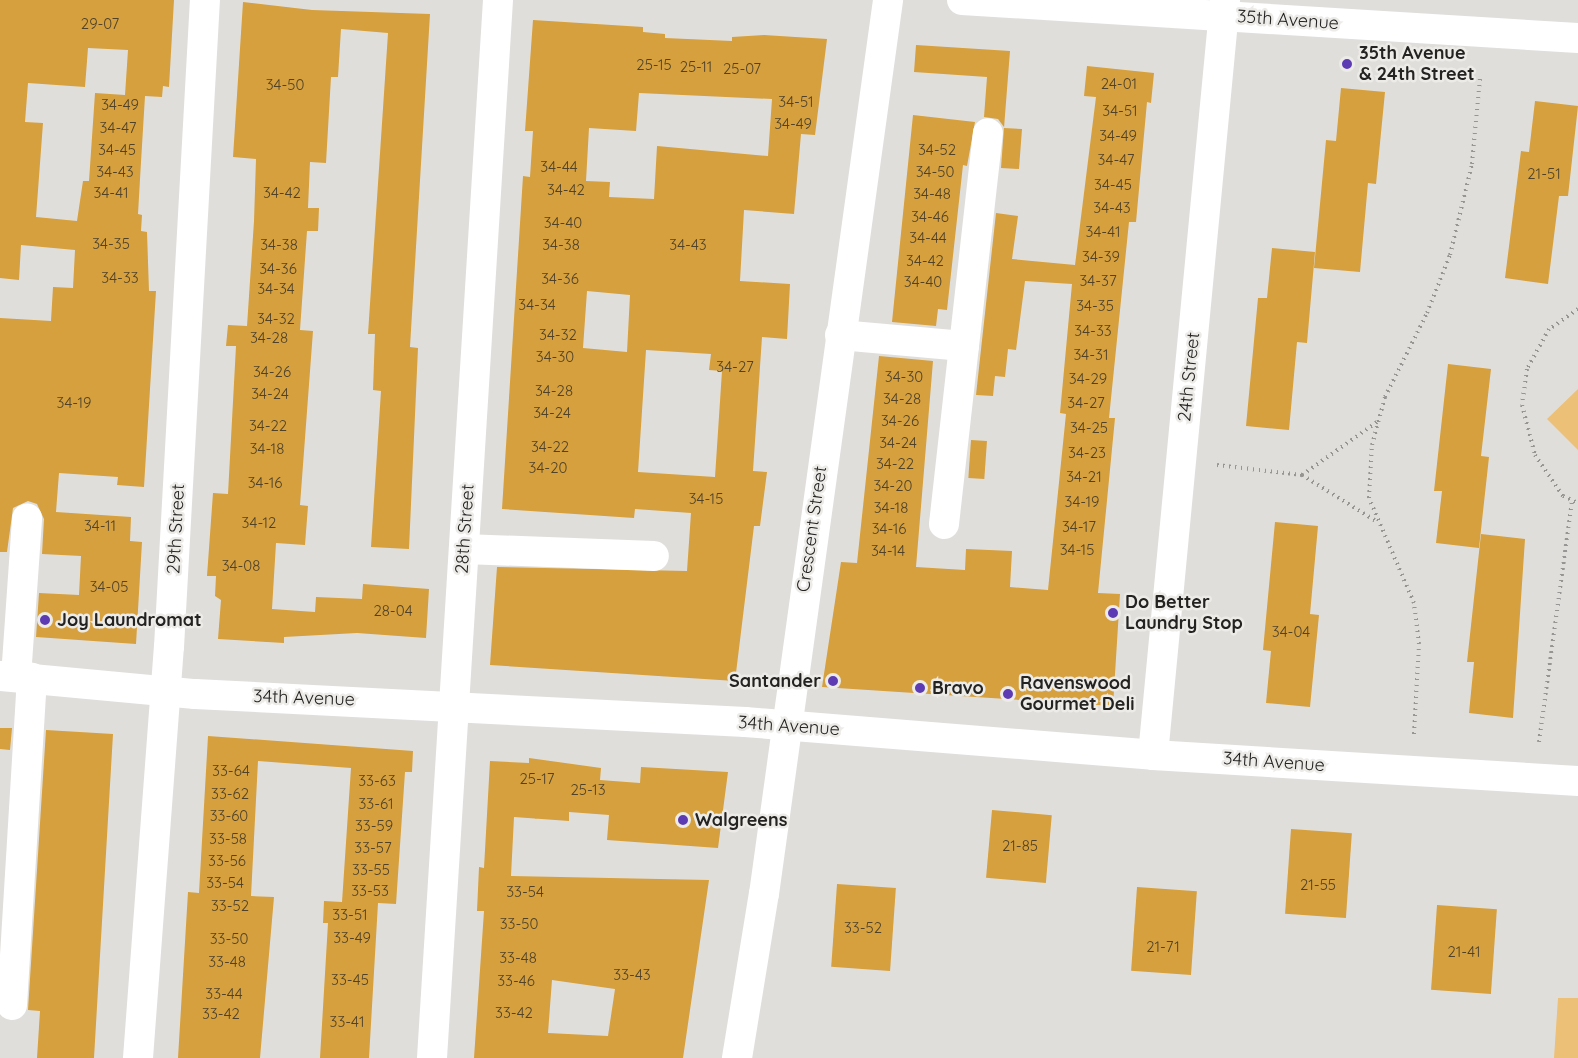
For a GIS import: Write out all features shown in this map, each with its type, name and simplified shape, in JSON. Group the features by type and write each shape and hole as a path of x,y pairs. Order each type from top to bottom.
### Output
{"street":[{"name":"29th Street","path":"138,1058 166,692 205,0"},
{"name":"28th Street","path":"432,1058 498,0"},
{"name":"Crescent Street","path":"737,1058 888,0"},
{"name":"35th Avenue","path":"962,0 1224,8 1578,38"},
{"name":"24th Street","path":"1153,755 1224,8"},
{"path":"944,524 988,133"},
{"path":"840,335 964,346"},
{"path":"12,1005 16,677 27,518"},
{"path":"464,549 654,556"},
{"name":"34th Avenue","path":"16,677 166,692 454,705 1153,755 1578,781"}],"path":[{"path":"1414,734 1419,644 1414,603 1377,522 1370,498 1372,445 1385,397 1427,314 1450,255 1472,164 1480,78"},
{"path":"1578,309 1549,328 1527,369 1522,405 1535,455 1548,478 1578,503"},
{"path":"1302,475 1379,421"},
{"path":"1217,465 1302,475 1377,522"},
{"path":"1539,742 1572,500"}],"shaded area":[{"path":"1578,389 1578,450 1547,419"},
{"path":"1558,998 1578,998 1578,1058 1554,1058"}],"building":[{"path":"0,0 174,0 169,87 163,86 162,97 145,96 138,214 142,215 141,231 147,232 149,291 156,291 144,487 117,485 118,477 59,473 56,512 131,517 130,541 142,542 136,644 36,637 39,593 79,595 81,556 42,554 44,519 37,504 28,501 13,508 7,552 0,552 0,318 51,321 53,287 73,288 75,250 21,245 19,280 0,278","holes":["88,48 128,50 125,95 95,93 89,181 83,181 77,221 36,217 43,123 25,122 28,83 85,87"]},
{"path":"243,2 312,10 430,14 410,347 418,348 409,549 371,547 381,391 373,390 375,334 368,334 388,33 341,29 338,77 331,77 326,163 310,162 308,208 319,208 318,231 307,231 300,330 313,331 300,505 308,506 305,545 276,543 272,609 315,612 316,597 362,599 363,584 429,589 426,638 357,633 284,637 284,643 218,639 221,600 215,596 216,576 207,576 213,493 228,494 236,346 226,346 228,325 247,326 254,221 256,159 233,157"},
{"path":"533,20 643,27 643,32 665,34 665,38 732,41 732,37 764,35 827,39 815,135 801,134 794,214 744,210 740,281 790,284 787,339 762,337 753,471 767,472 760,526 754,526 735,681 490,665 497,567 687,571 691,513 635,509 634,518 502,509 523,176 530,177 533,131 525,131","holes":["639,93 772,99 768,156 657,146 654,199 609,197 610,182 586,181 589,128 636,131","587,291 630,295 627,352 583,348","646,350 711,354 709,370 722,371 715,477 638,472"]},
{"path":"916,45 1010,51 1004,128 1022,129 1019,169 1001,168 1004,127 998,119 984,117 987,77 914,72"},
{"path":"1087,66 1154,73 1151,103 1147,102 1136,222 1129,222 1109,418 1115,418 1098,593 1120,594 1113,706 822,687 841,562 857,563 879,356 933,361 916,567 965,570 966,549 1012,551 1010,587 1048,590 1066,414 1060,413 1072,284 1025,281 1016,350 1008,349 1005,377 995,376 993,396 976,395 996,213 1018,216 1012,259 1075,265 1096,97 1084,96"},
{"path":"1341,88 1385,92 1376,184 1368,183 1360,272 1314,268 1326,140 1336,141"},
{"path":"1535,101 1578,106 1568,196 1559,196 1548,284 1505,278 1521,151 1529,152"},
{"path":"913,115 975,122 967,166 963,165 947,310 938,309 936,326 892,322"},
{"path":"1272,248 1315,252 1307,343 1297,342 1289,430 1246,426 1258,298 1267,298"},
{"path":"1448,364 1491,369 1481,456 1489,457 1479,548 1436,543 1442,491 1434,491"},
{"path":"971,440 987,441 984,479 968,478"},
{"path":"1275,522 1318,526 1310,614 1319,615 1310,707 1266,703 1271,651 1263,650"},
{"path":"1481,534 1525,539 1513,718 1469,713 1474,662 1467,662"},
{"path":"0,728 12,728 10,750 0,749"},
{"path":"46,730 113,734 94,1058 37,1058 40,1011 28,1010"},
{"path":"208,736 413,751 412,772 405,772 396,904 378,903 369,1058 320,1058 328,923 323,923 324,901 342,902 351,768 258,761 251,896 274,897 260,1058 178,1058 188,892 199,893"},
{"path":"529,758 601,768 600,780 640,783 641,767 728,772 718,848 607,840 609,815 569,812 569,821 514,817 511,876 709,880 683,1058 474,1058 484,911 477,911 479,867 484,868 490,761 529,763","holes":["552,980 615,989 608,1036 548,1033"]},
{"path":"992,810 1052,815 1046,883 986,878"},
{"path":"1291,829 1352,833 1346,918 1285,914"},
{"path":"837,884 896,888 890,971 831,967"},
{"path":"1137,887 1197,891 1191,975 1131,971"},
{"path":"1437,905 1497,909 1491,994 1431,990"}],"place":[{"name":"35th Avenue & 24th Street","path":"1347,64"},
{"name":"Do Better Laundry Stop","path":"1113,613"},
{"name":"Joy Laundromat","path":"45,620"},
{"name":"Santander","path":"833,681"},
{"name":"Bravo","path":"920,688"},
{"name":"Ravenswood Gourmet Deli","path":"1008,694"},
{"name":"Walgreens","path":"683,820"}]}
